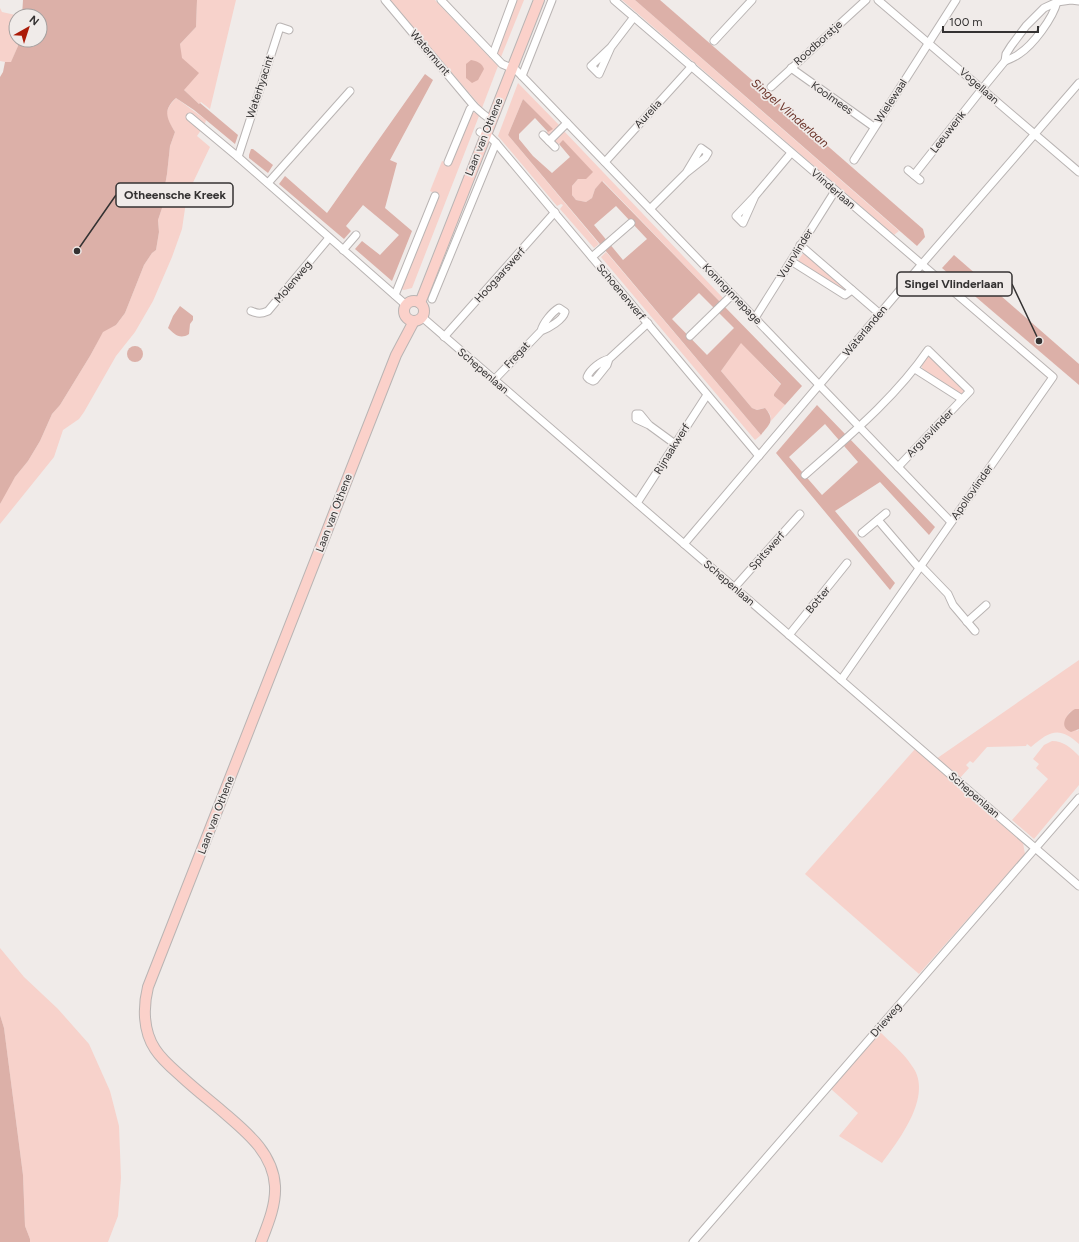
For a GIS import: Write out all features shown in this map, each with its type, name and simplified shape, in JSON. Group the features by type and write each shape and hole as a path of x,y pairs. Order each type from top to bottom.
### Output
{"street":[{"name":"Watermunt","path":"385,0 474,106 489,119"},
{"name":"Koninginnepage","path":"441,0 502,64 516,70 568,123 951,522"},
{"path":"493,54 513,0"},
{"name":"Laan van Othene","path":"432,299 432,276 483,133 533,0"},
{"name":"Laan van Othene","path":"509,67 539,0"},
{"path":"522,76 552,0"},
{"name":"Vlinderlaan","path":"614,0 1053,377"},
{"path":"714,41 752,0"},
{"name":"Roodborstje","path":"771,87 866,0"},
{"name":"Vogellaan","path":"878,0 1079,172"},
{"name":"Wielewaal","path":"854,160 955,0"},
{"path":"1005,61 1006,54 1011,46 1026,26 1044,8 1057,2 1070,0 1079,1"},
{"path":"1005,61 1020,54 1030,44 1048,22 1055,10 1057,2"},
{"path":"611,46 634,17"},
{"name":"Waterhyacint","path":"238,157 280,27 289,30"},
{"name":"Leeuwerik","path":"914,175 1005,61"},
{"name":"Aurelia","path":"605,162 692,66"},
{"name":"Koolmees","path":"791,68 874,127"},
{"name":"Waterlanden","path":"684,544 922,264 1079,83"},
{"path":"268,183 350,91"},
{"path":"448,162 470,109 474,106"},
{"path":"190,117 268,183 395,295 413,303 423,310 414,319 404,311 413,303"},
{"path":"549,141 568,123"},
{"name":"Schoenerwerf","path":"483,133 496,143 555,212 759,456"},
{"path":"544,135 555,147"},
{"name":"Laan van Othene","path":"413,303 432,276 496,143"},
{"path":"755,196 791,152"},
{"path":"908,170 920,180"},
{"path":"650,209 686,173"},
{"name":"Vuurvlinder","path":"755,318 835,191"},
{"path":"395,295 435,196"},
{"name":"Hoogaarswerf","path":"444,337 555,212"},
{"path":"592,257 631,223"},
{"path":"343,250 356,235"},
{"name":"Molenweg","path":"251,311 257,314 262,314 268,311 329,238"},
{"path":"800,246 880,314"},
{"path":"791,261 845,295 852,290"},
{"path":"690,336 732,295"},
{"name":"Laan van Othene","path":"261,1242 271,1214 274,1200 274,1185 271,1169 266,1158 261,1148 245,1131 177,1073 154,1049 145,1019 146,997 162,952 396,355 414,319"},
{"name":"Schepenlaan","path":"414,319 444,337 1035,848"},
{"path":"608,359 648,323"},
{"name":"Fregat","path":"494,380 541,331"},
{"name":"Argusvlinder","path":"805,475 860,427 915,369 928,350 970,391 898,467"},
{"name":"Argusvlinder","path":"915,369 962,399"},
{"name":"Apollovlinder","path":"841,680 1053,377"},
{"name":"Rijnaakwerf","path":"637,503 707,395"},
{"path":"649,425 675,444"},
{"path":"862,532 886,513"},
{"name":"Spitswerf","path":"734,588 800,514"},
{"path":"878,520 920,567 948,594 953,605 975,631"},
{"name":"Botter","path":"789,635 830,586 846,564"},
{"path":"968,622 986,605"},
{"name":"Drieweg","path":"693,1242 1079,798"},
{"path":"1035,848 1079,886"}],"shaded area":[{"path":"23,0 197,0 196,27 180,44 182,58 199,73 184,90 238,135 235,144 194,110 176,98 169,106 167,114 175,132 170,146 162,208 158,220 159,232 156,250 152,253 144,265 125,313 116,325 103,332 60,405 52,414 40,441 28,461 15,477 0,504 0,77 3,72 5,62 11,62 17,48 48,48 48,8 22,8"},
{"path":"197,0 236,0 210,109 201,102 199,104 184,90 180,44 196,27"},
{"path":"390,0 435,0 498,66 482,108"},
{"path":"515,0 524,0 501,57 495,52"},
{"path":"622,0 635,0 899,231 894,235"},
{"path":"635,0 660,0 923,229 925,237 917,246"},
{"path":"0,8 2,12 8,13 8,48 17,48 11,63 0,61"},
{"path":"471,60 482,65 484,69 478,80 472,83 466,78 466,64"},
{"path":"425,74 433,80 390,160 397,163 385,208 412,231 392,281 355,249 362,241 380,255 399,235 363,205 346,226 351,231 344,239 279,184 285,176 327,213"},
{"path":"518,83 561,127 549,137 545,133 552,129 523,99 508,135 599,244 594,248 560,209 563,205 561,204 557,206 498,136"},
{"path":"176,98 206,120 204,127 197,136 210,147 187,195 182,229 172,257 153,301 135,332 116,356 84,412 79,419 63,430 54,457 0,524 0,504 6,491 28,461 40,441 52,414 60,405 90,356 103,331 116,325 125,313 144,265 152,253 156,250 159,232 158,220 162,208 170,146 175,132 167,118 167,111"},
{"path":"523,99 553,129 548,132 535,118 519,134 519,139 533,156 552,173 570,157 559,144 563,140 593,172 586,179 578,179 572,186 572,195 576,200 586,202 592,198 595,189 602,181 802,386 785,405 774,396 781,384 741,343 721,371 752,408 757,410 765,408 768,412 771,419 769,425 761,435 508,135","holes":["616,206 647,239 623,260 594,225","699,293 734,328 707,355 672,319"]},
{"path":"472,112 479,116 412,288 404,290 401,289 438,195 430,191 442,161 450,164"},
{"path":"563,130 723,298 721,303 603,181 595,189 592,198 586,202 576,200 572,195 572,186 578,179 586,179 563,141 556,145 554,141"},
{"path":"251,149 273,165 268,173 249,158"},
{"path":"606,252 761,435 755,440 601,257"},
{"path":"804,252 847,289 846,292 797,262"},
{"path":"954,255 1079,364 1079,385 942,268"},
{"path":"180,306 193,316 189,334 186,336 175,334 168,328 173,316"},
{"path":"741,342 781,385 774,396 785,405 771,421 767,410 764,408 757,410 752,408 721,371"},
{"path":"132,346 138,346 143,351 141,360 138,362 132,362 127,357 127,351"},
{"path":"926,357 931,357 966,391 962,395 923,370 921,365"},
{"path":"817,405 935,527 929,535 880,482 835,511 895,583 890,590 776,453","holes":["825,424 858,462 822,495 789,457"]},
{"path":"1079,660 1079,709 1070,712 1067,716 1077,731 1079,729 1079,744 1066,735 1055,733 1049,734 1031,747 1027,744 1026,746 987,747 973,763 970,761 966,765 969,768 960,778 956,777 936,759"},
{"path":"1075,709 1079,709 1079,729 1071,732 1067,730 1064,724 1066,717"},
{"path":"1052,741 1064,744 1079,756 1079,785 1034,839 1012,820 1048,779 1036,768 1039,764 1033,759 1044,745"},
{"path":"915,749 1023,843 1025,854 919,974 805,874"},
{"path":"0,948 24,977 58,1009 89,1044 110,1091 119,1126 121,1178 118,1216 108,1242 30,1242 25,1226 23,1175 4,1028 0,1015"},
{"path":"0,1015 4,1028 23,1175 25,1226 30,1242 0,1242"},
{"path":"880,1032 909,1061 918,1078 919,1090 917,1103 912,1117 905,1130 882,1163 839,1136 858,1113 831,1089"}],"place":[{"name":"Otheensche Kreek","path":"77,251"},
{"name":"Singel Vlinderlaan","path":"1039,341"}]}
